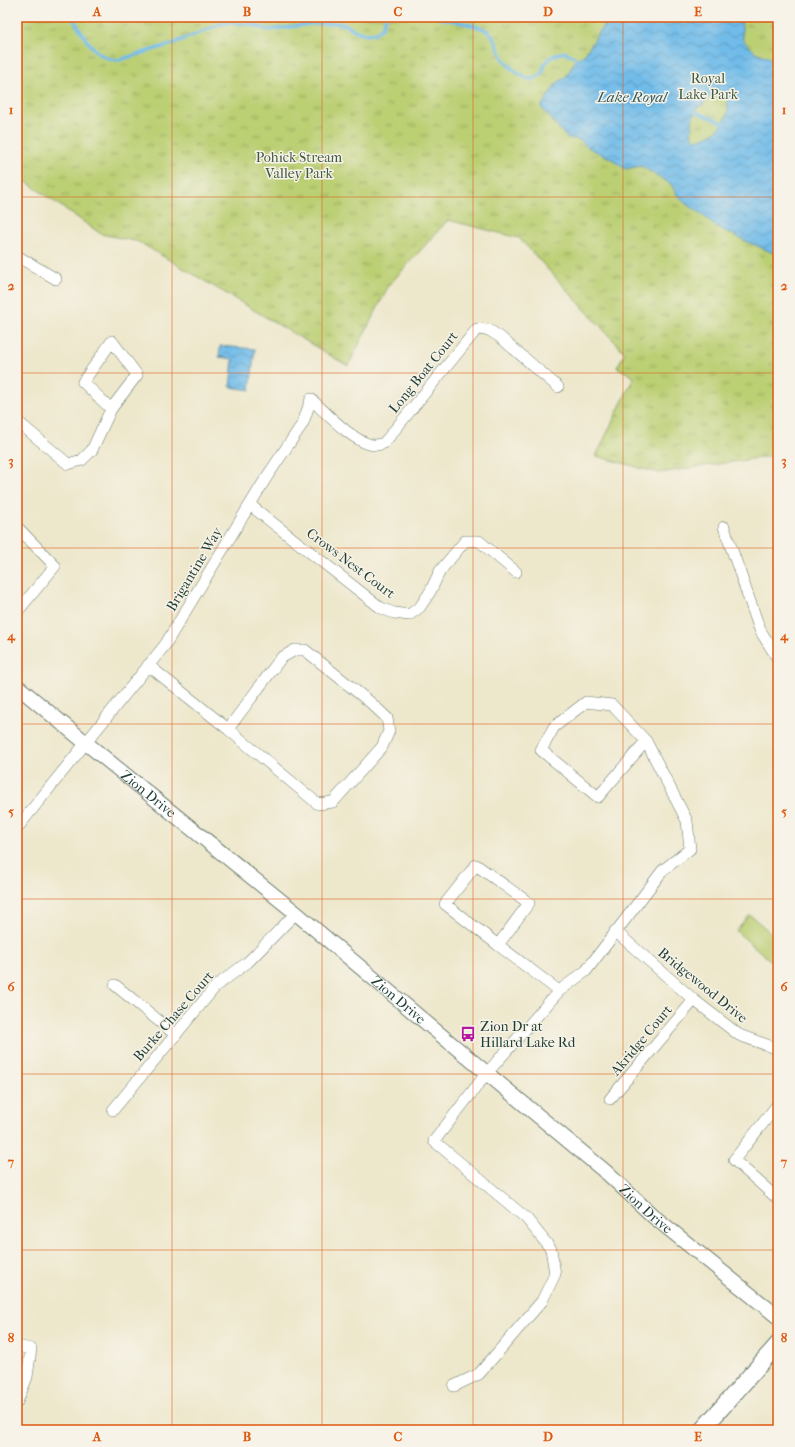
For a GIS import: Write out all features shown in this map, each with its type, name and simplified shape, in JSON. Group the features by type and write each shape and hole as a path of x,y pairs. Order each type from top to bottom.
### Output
{"main road":[{"path":"702,1430 778,1344"}],"street":[{"path":"17,256 56,279"},
{"name":"Long Boat Court","path":"311,399 349,434 363,442 374,445 384,443 477,329 489,330 500,337 558,387"},
{"path":"17,421 68,464 82,460 92,450 111,409 137,375 112,341 83,382 111,409"},
{"name":"Brigantine Way","path":"17,828 165,645 266,478 304,423 311,399"},
{"name":"Crows Nest Court","path":"250,505 381,608 394,613 409,615 420,607 430,592 440,571 465,541 480,541 516,572"},
{"path":"17,527 55,566 17,612"},
{"path":"724,527 760,630 778,659"},
{"path":"148,665 318,804 333,802 382,746 390,731 387,718 371,703 305,650 294,650 281,658 228,729"},
{"name":"Zion Drive","path":"17,686 296,913 607,1173 653,1216 778,1317"},
{"path":"454,1386 480,1374 542,1301 555,1274 551,1249 526,1218 434,1141 487,1073 560,991 586,971 663,870 690,849 687,821 646,742 612,705 586,702 554,727 541,750 598,797 646,742"},
{"path":"498,945 529,903 476,865 445,904 498,945 560,991"},
{"name":"Burke Chase Court","path":"113,1110 216,986 248,962 296,913"},
{"name":"Bridgewood Drive","path":"615,931 694,1000 739,1035 778,1049"},
{"path":"115,985 176,1034"},
{"name":"Akridge Court","path":"610,1099 694,1000"},
{"path":"778,1104 734,1160 778,1198"},
{"path":"17,1346 31,1348 27,1377 17,1402"}],"green space":[{"name":"Pohick Stream Valley Park","path":"17,17 778,17 778,455 659,473 596,456 634,377 617,367 625,353 519,238 448,220 389,285 348,366 139,242 101,234 25,181 17,180"},
{"path":"750,915 778,939 778,953 771,961 736,931"}],"water":[{"name":"Lake Royal","path":"609,17 741,17 743,40 755,52 778,61 778,255 715,226 698,211 686,204 677,195 671,184 641,166 625,169 612,159 589,148 580,140 567,138 541,107 557,83 566,77 575,61 585,54","holes":["720,91 726,92 728,109 723,123 712,133 696,140 691,135 693,116 696,109 711,96"]},
{"path":"220,346 255,349 250,390 230,387 233,359 219,357"}],"waterway":[{"path":"72,17 87,41 98,53 109,59 119,60 172,44 223,23 250,24 269,30 311,24 336,23 346,25 356,31 366,34 375,33 382,28 386,17"},
{"path":"436,17 485,29 493,37 506,62 518,73 531,80 542,74 544,66 547,62 551,57 558,54 567,53 581,62"},
{"path":"691,110 726,124"}],"place":[{"name":"Zion Dr at Hillard Lake Rd","path":"468,1034"}],"park label":[{"name":"Royal Lake Park","path":"708,86"}]}
